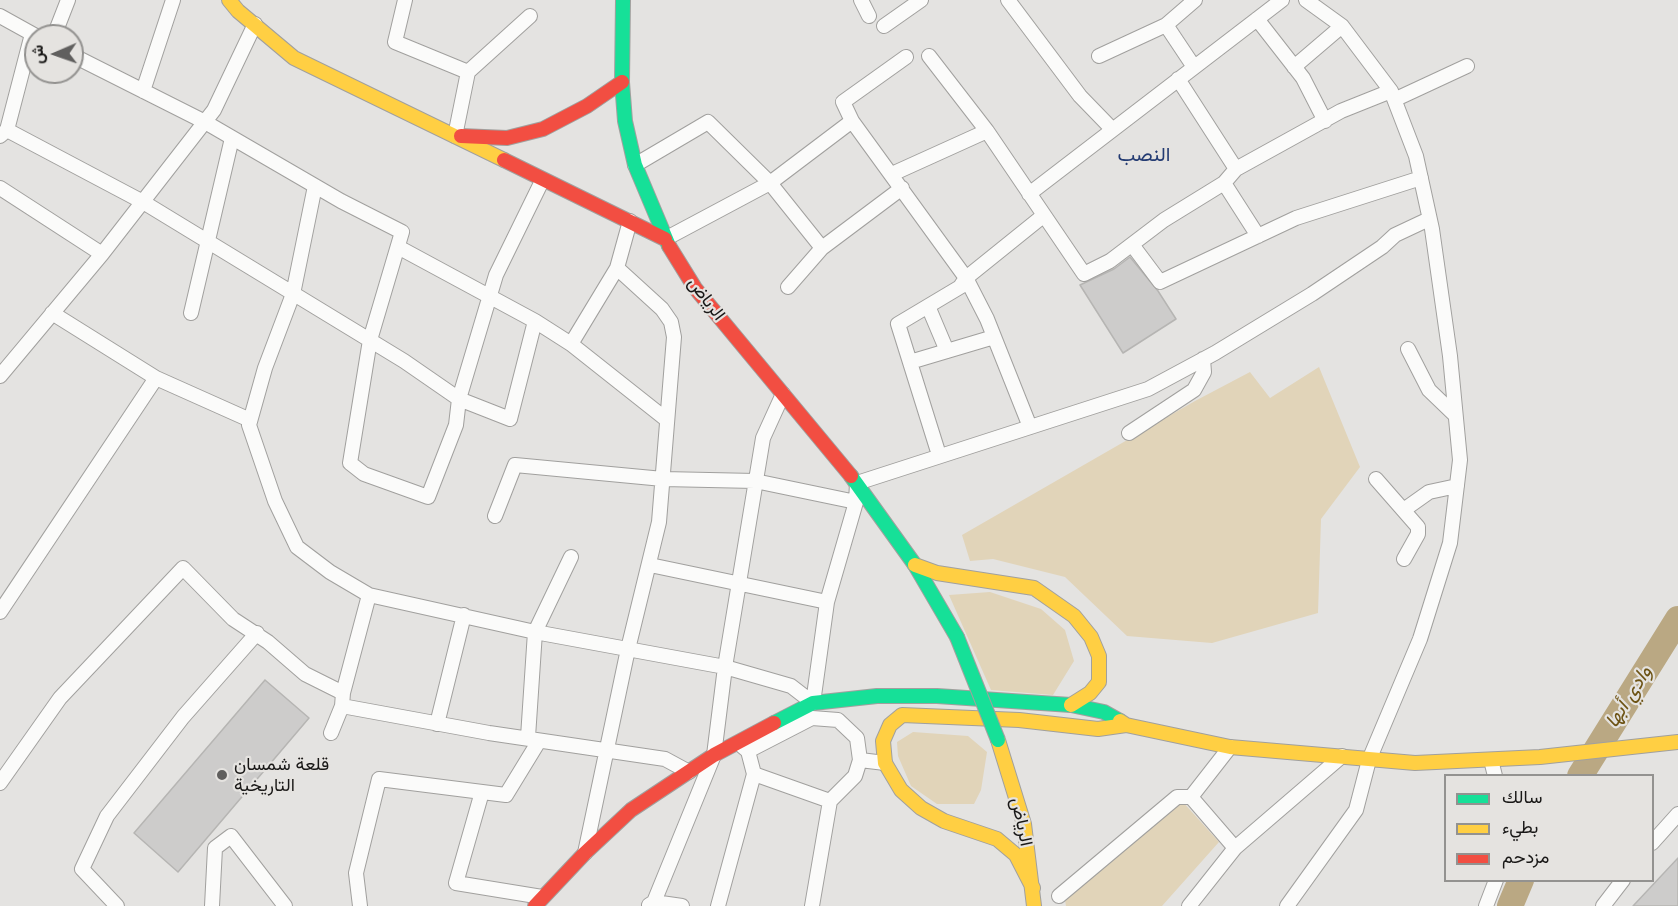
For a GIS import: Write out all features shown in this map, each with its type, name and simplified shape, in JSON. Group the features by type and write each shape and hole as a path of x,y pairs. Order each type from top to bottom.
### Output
{"street":[{"path":"59,24 68,0"},
{"path":"143,91 174,0"},
{"path":"229,0 294,58 665,239 770,183 852,121"},
{"path":"405,0 395,42 468,72"},
{"path":"861,0 869,16"},
{"path":"884,26 921,0"},
{"path":"1008,0 1080,96 1112,129"},
{"path":"1099,56 1166,25 1195,0"},
{"path":"1029,194 1282,0"},
{"path":"1287,906 1356,810 1369,760 1423,629 1450,543 1460,460 1450,356 1430,219 1416,156 1393,95 1342,26 1306,0"},
{"name":"الرياض","path":"625,1 622,82 625,121 635,165 665,239 695,288 857,483 915,564 957,637 998,740 1024,824 1034,906"},
{"path":"0,16 24,29"},
{"path":"455,136 468,72 530,16"},
{"path":"1257,19 1303,78 1325,121"},
{"path":"0,376 102,254 214,110 255,24"},
{"path":"1166,25 1194,67"},
{"path":"1294,67 1342,26"},
{"path":"929,56 987,131 1084,274 1133,246 1164,220 1224,183 1236,169 1325,121 1467,66"},
{"path":"906,57 843,102 852,121 966,278 994,337 1030,428"},
{"path":"84,61 205,122 315,186 402,232 370,340 350,463 364,474 428,497 451,442 459,399 496,275 542,180"},
{"path":"24,68 4,133 142,202 370,340 459,399 510,419 535,321"},
{"path":"1178,79 1236,169"},
{"path":"455,136 507,138 543,129 587,106 622,82"},
{"path":"635,165 708,122 770,183 822,248"},
{"path":"892,174 987,131"},
{"path":"191,313 232,138"},
{"path":"1133,246 1160,282 1296,218 1421,178"},
{"path":"1224,183 1258,236"},
{"path":"315,186 293,294 265,368 249,425 275,501 297,547 330,572 369,595 535,632 725,667 791,686 813,703"},
{"path":"0,188 102,254"},
{"path":"788,287 822,248 902,188"},
{"path":"939,455 898,324 960,286 966,278 1043,216"},
{"path":"813,703 827,602 856,502 857,483 1148,388 1203,359 1312,294 1382,247 1395,235 1430,219"},
{"path":"571,344 617,268 630,221"},
{"path":"398,247 535,321 571,344 667,420"},
{"path":"585,853 628,649 650,565 663,479 674,337 671,322 662,309 617,268"},
{"path":"928,306 947,351"},
{"path":"52,313 156,378 250,420"},
{"path":"910,362 994,337"},
{"path":"1408,349 1429,390 1455,415"},
{"path":"1129,433 1194,390 1204,372 1203,359"},
{"path":"0,612 156,378"},
{"path":"682,906 651,904 714,755 725,667 763,438 783,394"},
{"path":"495,516 515,465 663,479 755,481 856,502"},
{"path":"1376,479 1405,509 1418,527 1418,534 1404,559"},
{"path":"1405,509 1429,492 1457,486"},
{"path":"360,906 356,873 379,779 506,795 534,739 535,632 571,558"},
{"path":"915,564 938,573 1034,588 1074,616 1091,637 1099,656 1099,682 1090,693 1071,705"},
{"path":"650,565 827,602"},
{"path":"0,783 60,698 183,568 233,619 256,633 305,674 343,699 437,724 665,759 689,772"},
{"path":"332,733 343,699 369,595"},
{"path":"437,724 464,615"},
{"path":"117,906 82,869 107,816 183,717 256,633"},
{"path":"742,747 813,703 877,696 936,696 1071,705 1104,712 1126,725 1230,747 1415,763 1540,758 1678,742"},
{"path":"1032,888 1016,855 997,839 944,821 921,808 901,790 885,763 883,741 890,724 902,715 1019,720 1098,729 1126,725"},
{"path":"482,792 456,884 538,901 631,810 714,755 742,747 812,718 838,720 857,738 860,760 855,776 830,801 812,906"},
{"path":"718,906 754,774 742,747"},
{"path":"1191,797 1230,747"},
{"path":"1189,906 1235,848 1342,756"},
{"path":"860,760 885,763"},
{"path":"1491,760 1494,774"},
{"path":"754,774 830,801"},
{"path":"1059,896 1177,797 1191,797 1235,848"},
{"path":"1654,842 1678,814"},
{"path":"212,906 215,848 231,836 285,906"},
{"path":"1486,906 1495,882"},
{"path":"1603,906 1621,882"}],"shaded area":[{"path":"1319,367 1360,467 1321,519 1318,613 1212,643 1127,636 1065,577 993,559 970,561 962,535 1195,401 1250,372 1270,398"},
{"path":"990,592 1041,609 1065,630 1074,661 1053,695 991,690 949,595"},
{"path":"913,732 968,736 987,752 981,790 974,804 937,804 911,786 898,756 897,742"},
{"path":"1182,801 1219,842 1162,906 1066,906 1065,900"}],"building":[{"path":"1130,257 1158,291 1176,319 1123,353 1080,285 1114,269"},
{"path":"265,680 309,718 178,872 134,833"},
{"path":"1678,858 1678,906 1633,906"}],"waterway":[{"name":"وادي أبها","path":"1581,774 1678,619"},
{"name":"وادي أبها","path":"1510,906 1520,882"}],"traffic: fast":[{"path":"623,0 622,82 625,121 635,165 669,246"},
{"path":"851,476 915,565 957,637"},
{"path":"957,637 998,740"},
{"path":"774,723 813,703 877,696 937,696 1071,705 1104,712 1120,721"}],"traffic: slow":[{"path":"229,0 238,11 294,58 504,160"},
{"path":"915,565 937,573 1034,588 1074,616 1091,637 1099,656 1099,682 1090,693 1071,705"},
{"path":"1033,888 1016,855 997,839 944,821 921,808 901,790 885,763 883,741 890,725 902,715 1019,720 1098,729 1126,725"},
{"path":"1120,721 1126,725 1230,747 1415,763 1540,757 1678,742"},
{"path":"998,740 1024,824 1034,906"}],"traffic: jam":[{"path":"461,136 507,138 543,129 587,106 622,82"},
{"path":"504,160 665,239"},
{"path":"669,246 695,288 851,476"},
{"path":"535,906 585,853 631,810 714,755 774,723"}],"place":[{"name":"قلعة شمسان التاريخية","path":"222,775"}],"district":[{"name":"النصب","path":"1144,155"}]}
